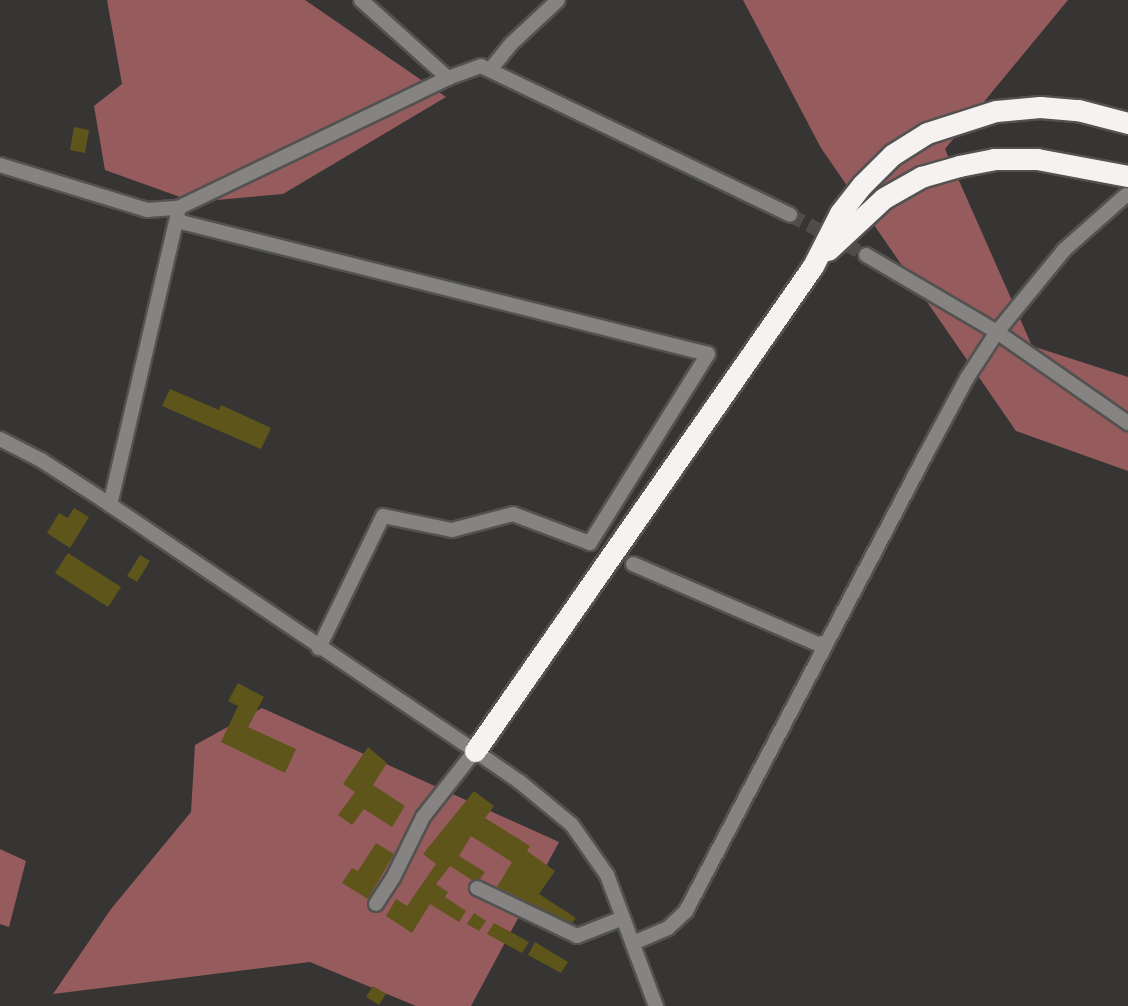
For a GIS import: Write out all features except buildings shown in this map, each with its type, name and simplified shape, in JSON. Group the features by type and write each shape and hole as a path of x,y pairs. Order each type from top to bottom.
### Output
{"highway":[{"path":"475,751 813,266 840,214 862,185 892,155 927,133 996,111 1040,107 1078,110 1128,123"},
{"path":"813,266 884,198 921,177 959,166 995,159 1037,159 1127,186"}],"street":[{"path":"361,0 448,78"},
{"path":"490,70 512,44 558,0"},
{"path":"110,505 178,215 448,78 481,66 790,215"},
{"path":"0,164 147,210 178,215 708,354 590,543 513,514 452,530 383,516 319,648"},
{"path":"633,943 668,928 686,911 961,390 998,332 1064,250 1127,186"},
{"path":"866,256 998,332 1128,423"},
{"path":"0,439 41,460 110,505 475,751 520,782 572,825 607,875 656,1006"},
{"path":"633,564 818,644 827,642"},
{"path":"376,904 393,878 423,817 475,751"},
{"path":"477,888 577,936 623,918"}],"shaded area":[{"path":"107,0 305,0 446,97 283,194 194,202 105,170 94,106 122,84"},
{"path":"743,0 1068,0 945,149 1032,346 1128,377 1128,471 1016,431 821,148"},
{"path":"262,708 559,842 471,1006 416,1006 310,962 53,994 111,909 191,812 195,745"},
{"path":"0,849 26,861 9,927 0,924"}],"tunnel":[{"path":"790,215 866,255"}]}
